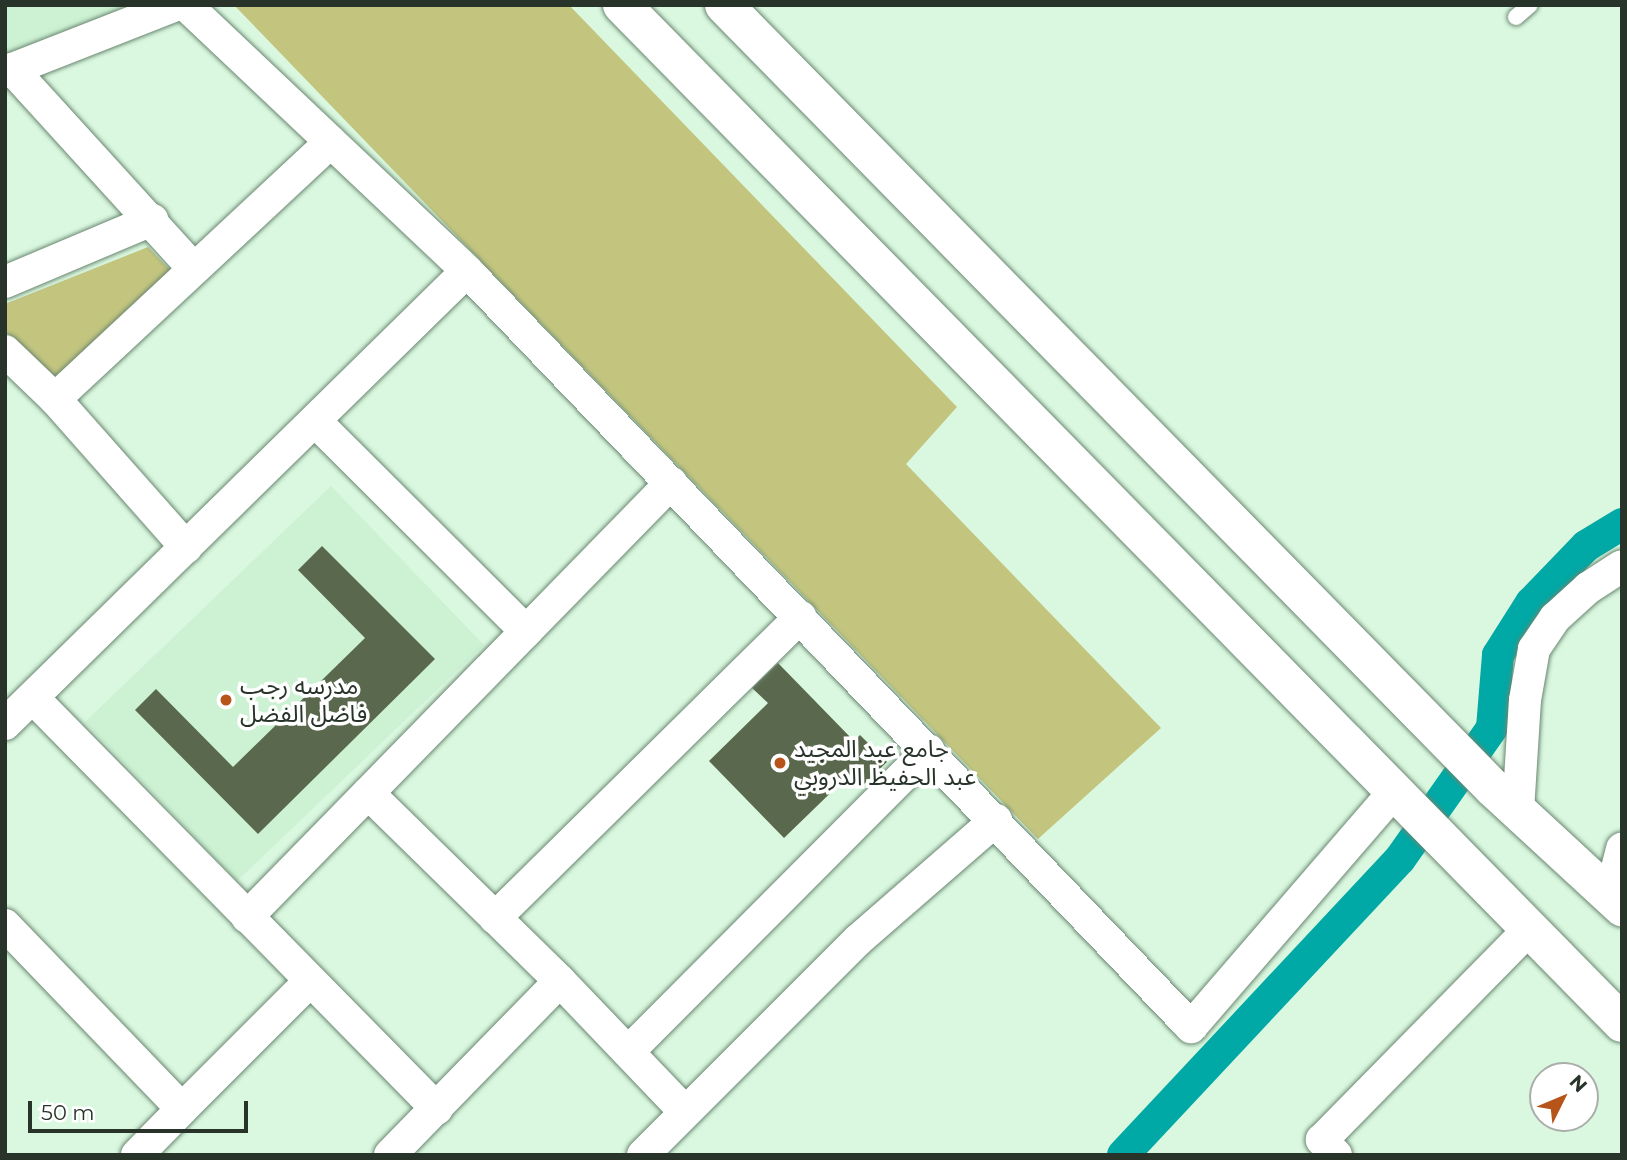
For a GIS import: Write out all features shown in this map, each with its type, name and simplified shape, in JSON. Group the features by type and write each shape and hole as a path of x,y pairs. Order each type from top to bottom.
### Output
{"main road":[{"path":"622,5 1622,1023"},
{"path":"724,5 1453,747 1616,902"}],"street":[{"path":"176,5 9,71 152,220 194,269"},
{"path":"186,5 467,271 929,750 1191,1027 1404,799"},
{"path":"55,399 331,142"},
{"path":"5,282 152,220"},
{"path":"437,1109 247,917 14,711 186,547 467,271"},
{"path":"5,351 55,399 186,547"},
{"path":"315,421 526,631"},
{"path":"247,917 671,483"},
{"path":"1505,799 1534,649 1555,618 1588,588 1622,566"},
{"path":"495,918 800,617"},
{"path":"628,1052 929,750"},
{"path":"368,793 560,981 685,1112"},
{"path":"643,1155 858,940 996,820"},
{"path":"1616,902 1622,849"},
{"path":"5,925 182,1109"},
{"path":"1323,1150 1529,929"},
{"path":"5,952 39,963"},
{"path":"137,1155 310,981"},
{"path":"390,1155 560,981"}],"lane":[{"path":"1516,18 1530,5"}],"shaded area":[{"path":"5,5 176,5 5,72"},
{"path":"331,486 484,645 237,881 85,722"}],"green space":[{"path":"234,5 569,5 957,407 906,464 1161,728 1038,839"},
{"path":"148,247 175,275 58,385 5,331 5,304"}],"building":[{"path":"322,546 435,659 258,834 135,710 156,689 233,767 365,638 298,570"},
{"path":"778,663 854,741 860,735 887,762 861,787 849,775 784,838 709,761 768,703 752,688"}],"waterway":[{"path":"1123,1155 1400,859 1492,728 1498,655 1531,603 1586,546 1622,524"}],"place":[{"name":"مدرسه رجب فاضل الفضل","path":"226,700"},
{"name":"جامع عبد المجيد عبد الحفيظ الدروبي","path":"780,763"}]}
